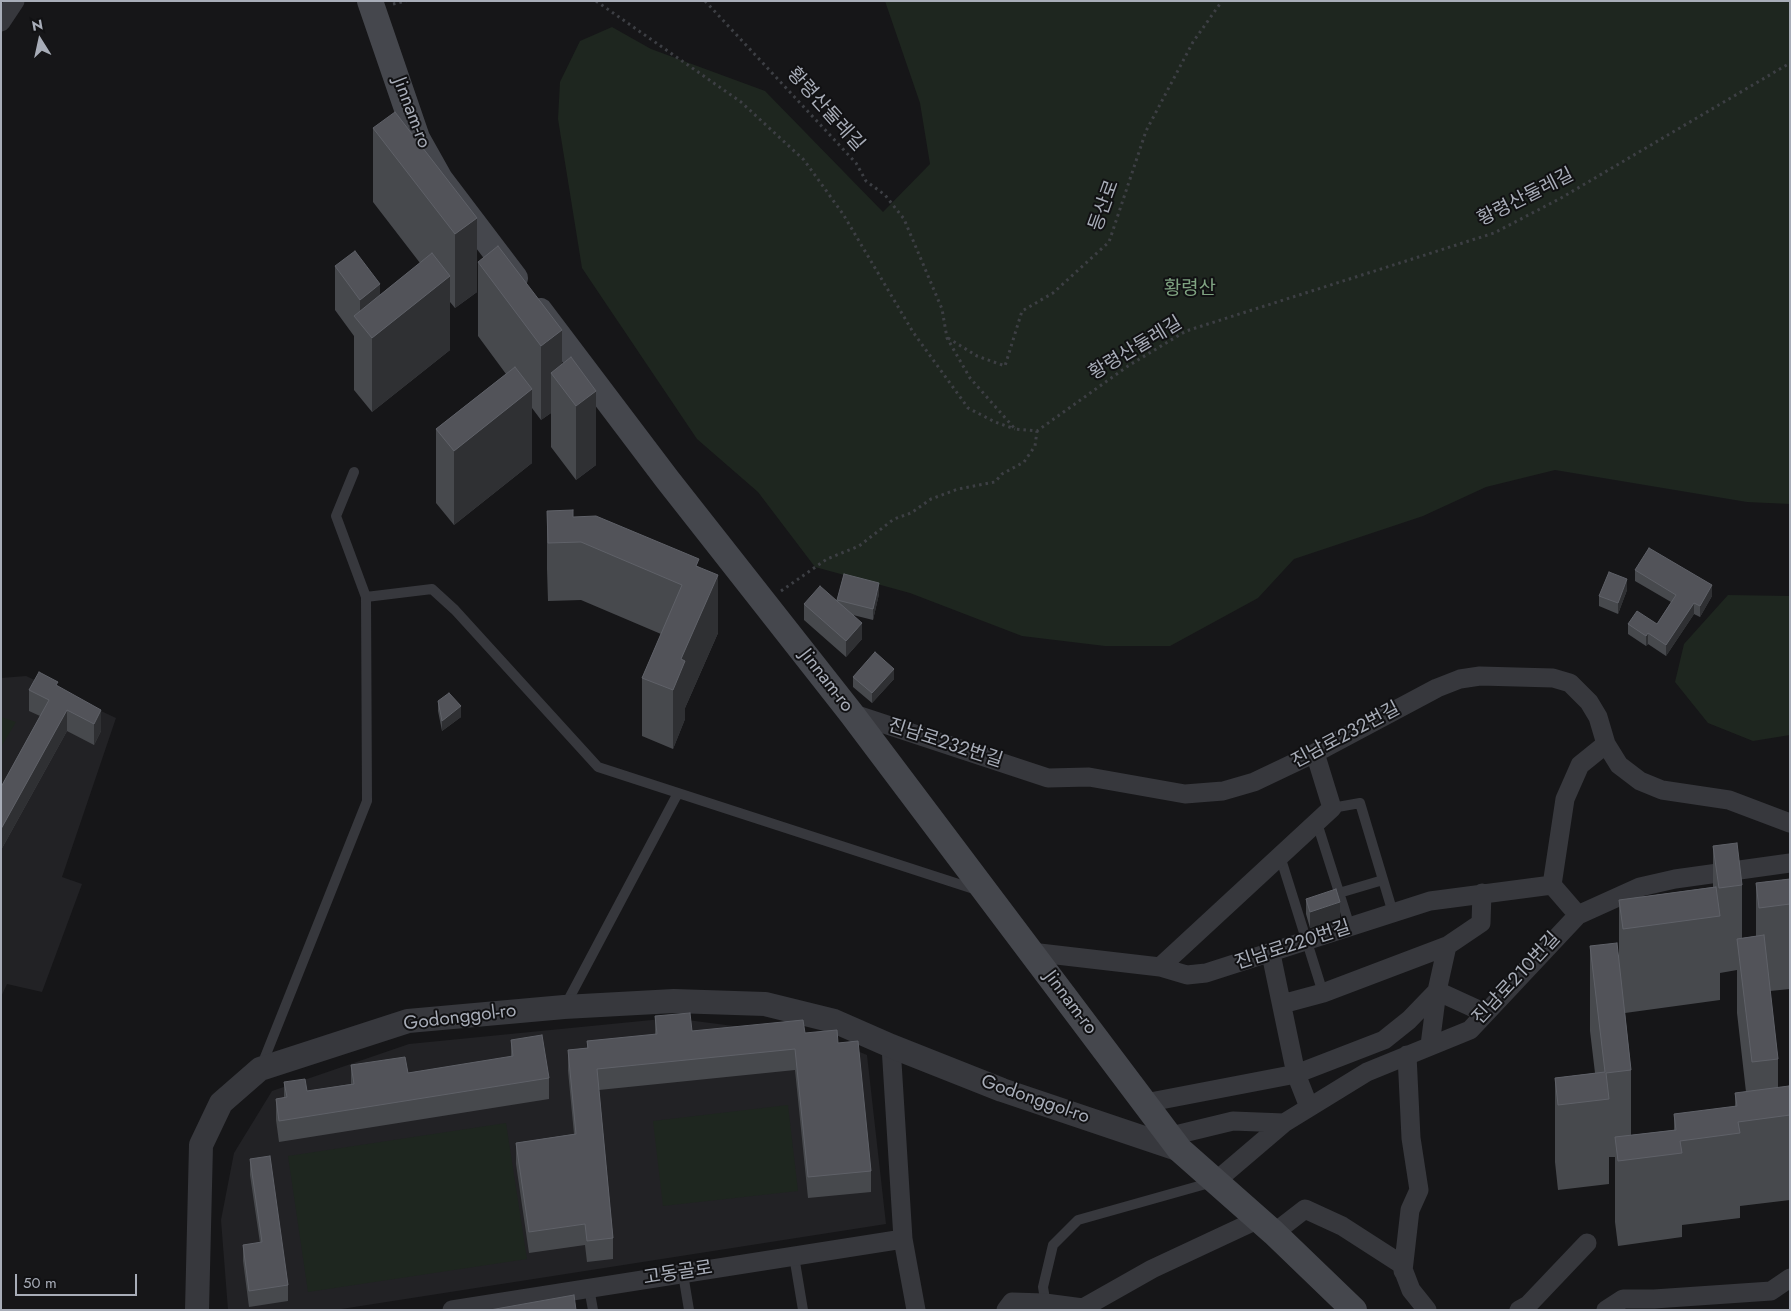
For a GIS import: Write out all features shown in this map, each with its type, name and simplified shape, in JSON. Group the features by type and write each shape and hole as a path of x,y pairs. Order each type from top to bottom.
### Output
{"main road":[{"name":"Jinnam-ro","path":"370,1 417,138 440,179 668,480 851,713 1175,1143 1354,1310"}],"street":[{"path":"1,22 15,1"},
{"name":"진남로232번길","path":"851,713 1048,778 1089,777 1185,794 1223,791 1254,782 1315,753 1437,688 1460,679 1480,676 1553,678 1570,683 1589,702 1598,717 1606,744 1619,765 1640,781 1662,790 1729,800 1790,823"},
{"path":"1578,915 1552,885 1565,799 1580,765 1606,744"},
{"path":"1160,967 1332,808 1315,753"},
{"name":"진남로210번길","path":"1216,1181 1284,1123 1367,1072 1470,1030 1578,915 1640,887 1790,863"},
{"name":"진남로220번길","path":"1031,952 1160,967 1187,974 1206,973 1271,954 1430,901 1552,885"},
{"path":"1282,1004 1323,993 1447,946 1481,923 1482,893"},
{"path":"1430,1045 1437,991 1447,946"},
{"path":"1271,954 1296,1074 1309,1107"},
{"path":"1437,991 1485,1013"},
{"path":"1145,1103 1296,1074 1384,1040 1410,1020 1437,991"},
{"name":"Godonggol-ro","path":"197,1310 201,1145 221,1103 260,1068 408,1021 564,1007 674,1001 766,1004 834,1021 1002,1090 1175,1143"},
{"path":"891,1046 903,1239 916,1310"},
{"path":"1403,1271 1410,1210 1418,1190 1411,1138 1407,1055"},
{"path":"1175,1143 1233,1121 1284,1123"},
{"path":"1006,1310 1012,1302 1083,1308 1152,1269 1266,1226 1305,1209 1342,1226 1401,1264 1411,1290 1427,1310"},
{"name":"고동골로","path":"452,1310 903,1239"},
{"path":"1530,1308 1588,1243"},
{"path":"1606,1310 1623,1299 1771,1291 1790,1278"}],"lane":[{"path":"260,1068 367,801 366,597 336,516 354,472"},
{"path":"366,597 432,589 455,610 598,767 986,892"},
{"path":"564,1007 678,793"},
{"path":"1332,808 1360,803 1382,880 1394,913"},
{"path":"1317,823 1333,872 1337,896 1350,928"},
{"path":"1280,856 1301,909 1307,942 1323,993"},
{"path":"1337,896 1382,880"},
{"path":"1046,1306 1043,1287 1053,1245 1078,1220 1216,1181"},
{"path":"794,1256 803,1310"},
{"path":"683,1274 689,1310"},
{"path":"589,1288 593,1310"}],"path":[{"path":"596,1 741,102 804,160 843,214 913,332 968,408 995,422 1015,429 1037,431 1035,446 1024,462 1002,474 995,482 958,489 931,499 911,513 894,519 859,546 826,559 783,591 756,592"},
{"name":"황령산둘레길","path":"705,1 856,163 866,181 885,195 904,219 942,309 947,338 970,378 1015,429"},
{"name":"등산로","path":"947,338 977,356 1005,366 1022,311 1053,293 1109,242 1146,132 1192,42 1222,1"},
{"name":"황령산둘레길","path":"1037,431 1128,366 1186,331 1494,233 1561,198 1790,63"}],"shaded area":[{"path":"26,676 116,718 62,877 82,884 42,992 7,984 1,997 1,678"},
{"path":"672,1018 826,1038 867,1055 886,1224 335,1310 228,1310 221,1220 234,1153 272,1091 409,1044"}],"green space":[{"name":"황령산","path":"885,1 1790,1 1790,504 1747,502 1555,470 1486,487 1423,516 1294,559 1258,598 1170,646 1105,646 1022,636 910,593 815,567 758,492 697,439 582,268 558,119 560,82 580,41 612,27 651,49 765,91 883,212 930,164 920,103"},
{"path":"1728,595 1790,596 1790,735 1753,741 1708,723 1675,682 1684,644"},
{"path":"1,717 16,722 1,747"},
{"path":"788,1105 798,1191 663,1206 653,1121"},
{"path":"506,1123 527,1259 308,1292 288,1156"}],"building":[{"path":"395,112 477,218 455,234 373,128"},
{"path":"498,246 562,330 541,346 478,262"},
{"path":"355,251 380,284 360,300 335,266"},
{"path":"432,253 450,276 372,338 354,316"},
{"path":"571,357 596,391 576,406 551,373"},
{"path":"515,367 532,389 454,451 436,429"},
{"path":"573,510 573,517 596,516 699,559 696,566 718,575 681,659 685,661 673,690 642,678 682,585 581,542 548,543 547,511"},
{"path":"1649,548 1712,585 1700,606 1694,603 1666,645 1648,633 1646,636 1628,624 1637,611 1657,624 1676,595 1635,570"},
{"path":"1609,572 1627,579 1618,603 1599,596"},
{"path":"844,574 879,583 873,609 837,600"},
{"path":"820,586 862,623 846,641 804,604"},
{"path":"875,652 894,669 872,693 853,677"},
{"path":"39,672 58,682 56,685 101,710 94,724 67,710 1,829 1,787 49,700 29,690"},
{"path":"449,693 461,706 442,721 438,701"},
{"path":"1737,843 1742,885 1719,888 1713,846"},
{"path":"1790,879 1790,904 1759,908 1756,883"},
{"path":"1716,887 1720,916 1623,929 1619,900"},
{"path":"1336,889 1340,902 1310,912 1306,899"},
{"path":"1764,935 1778,1059 1752,1062 1737,939"},
{"path":"1617,943 1631,1070 1606,1073 1609,1099 1558,1105 1555,1078 1605,1072 1590,946"},
{"path":"690,1013 692,1031 803,1020 805,1033 837,1030 838,1043 858,1041 871,1171 808,1177 795,1049 597,1069 613,1238 587,1241 585,1224 529,1232 516,1143 576,1134 568,1050 588,1048 587,1041 657,1034 655,1016"},
{"path":"542,1035 549,1078 279,1121 276,1099 287,1097 284,1082 305,1079 307,1091 354,1084 351,1065 405,1057 408,1073 513,1056 511,1040"},
{"path":"1789,1086 1790,1115 1738,1122 1740,1133 1680,1141 1682,1153 1618,1161 1615,1137 1676,1130 1674,1114 1737,1106 1735,1093"},
{"path":"270,1156 288,1285 249,1291 243,1245 262,1242 250,1159"},
{"path":"574,1295 576,1310 490,1310"}]}
